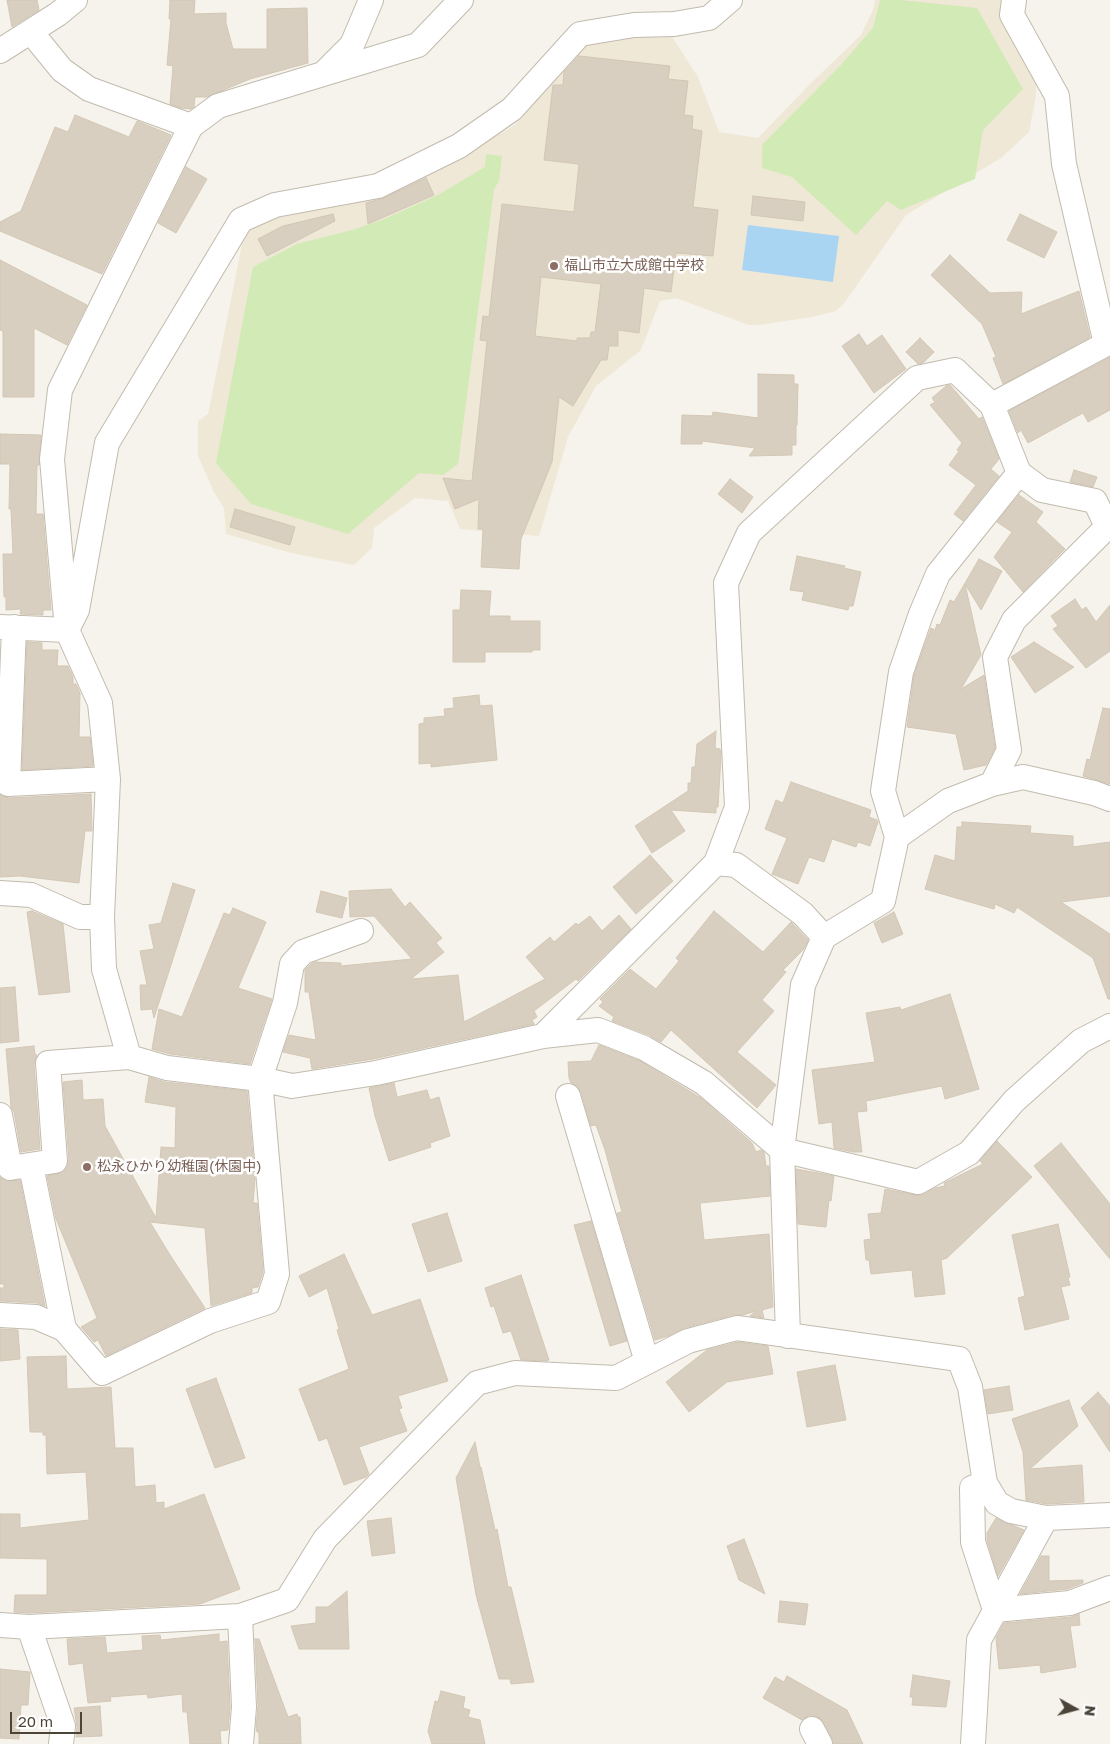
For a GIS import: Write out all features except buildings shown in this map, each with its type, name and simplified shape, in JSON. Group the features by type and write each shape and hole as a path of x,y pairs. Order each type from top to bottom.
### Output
{"street":[{"path":"0,51 58,14 75,0"},
{"path":"323,74 352,45 371,0"},
{"path":"67,630 77,610 52,459 60,390 191,126 218,106 418,45 461,0"},
{"path":"73,577 107,443 241,220 275,205 378,186 459,146 512,109 580,34 634,24 674,24 709,18 730,0"},
{"path":"992,405 1106,344 1064,164 1057,96 1012,15 1014,0"},
{"path":"30,32 62,70 88,89 191,126"},
{"path":"544,1036 716,863 737,808 726,583 749,533 917,378 956,370 992,405 1019,473 1042,490 1095,501 1108,525 1014,620 995,657 1008,750 992,784"},
{"path":"788,1336 782,1150 803,985 824,937 884,901 897,838 883,790 901,672 921,614 938,574 1019,473"},
{"path":"67,630 7,627 8,784 108,780"},
{"path":"67,630 100,703 108,780 102,916 104,969 129,1057"},
{"path":"897,838 948,801 992,784 1023,777 1094,793 1110,799"},
{"path":"716,863 736,865 803,914 824,937"},
{"path":"0,893 31,895 80,917 102,916"},
{"path":"0,1315 36,1317 64,1329 102,1373 210,1321 268,1302 277,1274 260,1079 285,1003 292,964 303,952 361,931"},
{"path":"0,1115 10,1168 32,1166 55,1161 48,1063 129,1057 167,1068 260,1079 292,1086 376,1073 544,1036 598,1030 644,1048 704,1083 782,1150 918,1182 969,1153 1014,1101 1081,1041 1110,1026"},
{"path":"568,1096 647,1362"},
{"path":"32,1166 64,1329"},
{"path":"0,1625 29,1627 240,1616 288,1600 325,1539 477,1383 514,1374 616,1378 688,1340 737,1328 960,1359 970,1388 985,1483 997,1503 1012,1511 1046,1518 1110,1515"},
{"path":"985,1483 972,1488 973,1542 995,1610"},
{"path":"973,1744 979,1640 1046,1518"},
{"path":"995,1610 1070,1603 1110,1588"},
{"path":"240,1616 244,1707 241,1744"},
{"path":"29,1627 63,1726 62,1744"}],"shaded area":[{"name":"福山市立大成館中学校","path":"875,0 1011,0 1037,73 1036,96 1029,132 1001,158 906,215 845,302 836,311 812,317 749,325 676,298 660,301 641,350 596,386 568,437 539,536 460,529 448,501 415,498 374,528 372,548 354,565 291,553 226,534 224,508 214,492 198,456 198,421 208,414 244,234 252,227 277,216 483,143 515,125 554,66 585,42 669,32 698,77 719,132 758,138 861,35 873,10"}],"green space":[{"path":"880,0 901,0 977,8 1023,89 983,130 975,179 901,210 887,201 856,235 792,177 762,168 762,145 840,66 873,28"},
{"path":"486,154 502,156 499,181 494,189 458,464 443,475 419,473 348,534 251,504 216,463 253,267 297,244 382,220 438,195 485,167"}],"water":[{"path":"748,225 839,236 833,282 742,270"}],"place":[{"name":"福山市立大成館中学校","path":"554,266"},
{"name":"松永ひかり幼稚園(休園中)","path":"87,1167"}]}
